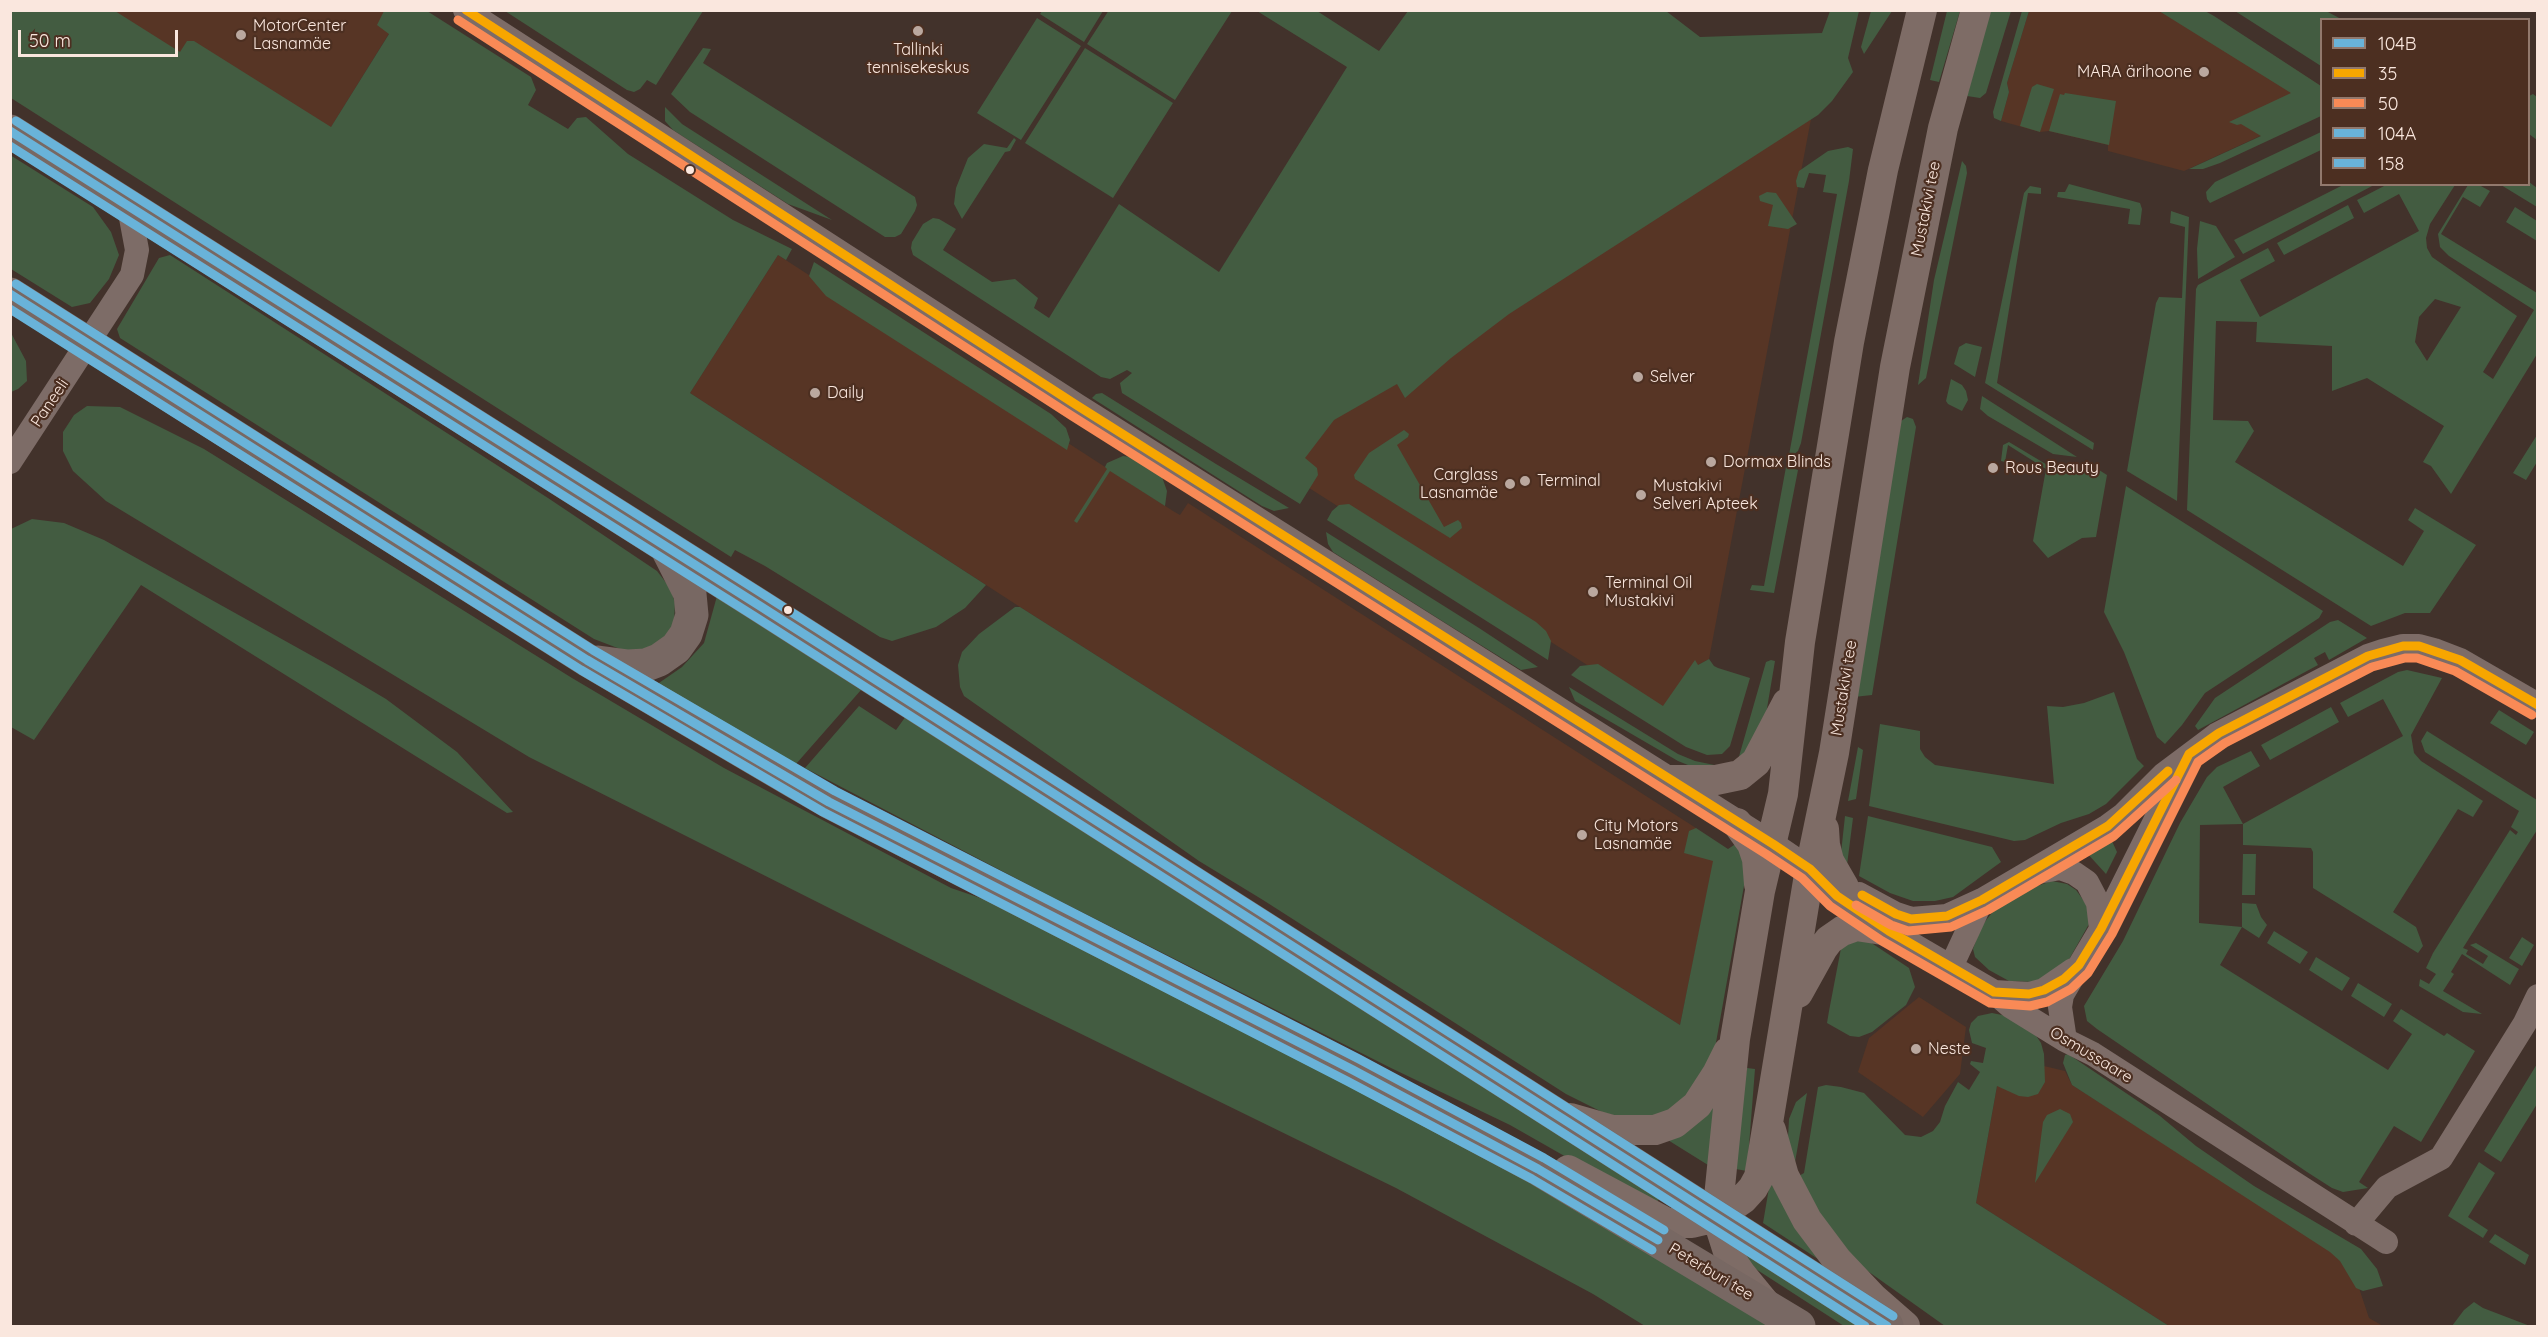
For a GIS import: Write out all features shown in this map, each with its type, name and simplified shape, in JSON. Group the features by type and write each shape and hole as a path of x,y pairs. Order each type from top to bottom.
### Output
{"highway":[{"path":"10,131 1887,1326"},
{"name":"Peterburi tee","path":"10,294 587,660 829,802 1353,1070 1538,1169 1799,1326"},
{"path":"587,660 628,666 646,665 659,660 676,648 686,634 692,615 690,594 665,546"}],"main road":[{"path":"1717,1217 1735,1039 1760,891 1773,844 1783,794 1800,642 1849,342 1883,170 1922,10"},
{"name":"Mustakivi tee","path":"1905,1326 1873,1298 1838,1260 1807,1220 1784,1176 1769,1122 1802,915 1801,869 1824,802 1836,741 1895,368 1943,128 1976,10"},
{"path":"1670,780 1716,780 1740,775 1756,762 1777,725 1796,684"},
{"path":"1783,794 1788,827 1798,851 1801,869"},
{"path":"1824,802 1825,845 1829,861 1844,887"},
{"path":"1737,823 1752,844 1760,891"},
{"path":"1773,844 1801,869"},
{"path":"1760,891 1775,874 1801,869"},
{"path":"1786,1017 1812,966 1829,940 1842,931 1856,926 1889,931"},
{"path":"1552,1113 1612,1130 1654,1130 1675,1123 1697,1105 1718,1074 1735,1039"},
{"path":"1353,1070 1469,1117 1667,1223 1692,1223 1717,1217 1743,1199 1753,1188 1759,1176 1769,1122"},
{"name":"Peterburi tee","path":"1717,1217 1730,1258 1748,1283 1771,1308"}],"street":[{"path":"465,10 1078,406 1773,844"},
{"path":"89,345 132,275 136,264 137,250 129,207"},
{"name":"Paneeli","path":"10,462 89,345"},
{"path":"1801,869 1911,919 1947,916 1982,900 2108,826 2189,754 2219,733 2368,656 2403,646 2419,646 2460,660 2538,705"},
{"path":"2065,1040 2062,995 2101,929 2189,754"},
{"path":"2024,874 2060,868 2074,873 2087,882 2098,903 2101,929"},
{"name":"Osmussaare","path":"1801,869 1889,931 1994,992 2010,1006 2065,1040 2093,1054 2386,1242"},
{"path":"1951,967 1982,900"},
{"path":"1994,992 2029,994 2044,990 2064,979 2079,965"},
{"path":"2356,1224 2387,1187 2441,1158 2525,1023 2538,996"}],"shaded area":[{"path":"384,10 398,19 315,153 100,11"},
{"path":"2029,11 2205,11 2320,85 2320,108 2184,171 2108,151 2108,145 2049,131 2040,132 2001,121 2009,92 2007,83"},
{"path":"1811,119 1709,659 1698,665 1661,712 1251,451"},
{"path":"778,255 1173,511 1180,515 1188,503 1696,828 1714,861 1680,1025 1020,607 690,393"},
{"path":"1919,997 1966,1027 1960,1074 1923,1117 1858,1072 1869,1038"},
{"path":"2005,1042 2044,1066 2065,1071 2072,1085 2334,1252 2354,1273 2369,1318 2383,1326 2169,1326 1976,1203"}],"green space":[{"path":"1042,10 1103,11 1084,42 1040,14"},
{"path":"1109,10 1232,11 1175,100 1087,44"},
{"path":"10,11 115,11 180,52 187,41 194,41 331,127 389,34 377,25 384,11 427,11 531,77 536,90 528,105 568,129 577,118 586,117 628,154 733,220 792,249 786,260 778,255 690,393 986,585 965,608 936,627 892,641 880,637 735,550 731,557 11,98"},
{"path":"505,11 703,11 656,85 647,80 640,89 634,92 627,90"},
{"path":"1257,11 1317,11 1379,51 1408,11 1666,11 1700,37 1822,33 1830,11 1859,11 1848,58 1853,72 1832,101 1818,115 1509,314 1451,358 1405,398 1397,384 1334,420 1305,458 1317,468 1318,475 1300,504 1122,393 1120,383 1132,373 1127,370 1110,379 1101,377 913,255 911,248 923,224 933,218 939,219 956,229 943,250 992,282 1015,279 1038,298 1034,308 1049,318 1119,204 1219,272 1347,67"},
{"path":"1871,11 1892,11 1864,54 1861,47"},
{"path":"1947,11 1960,11 1939,82 1930,80"},
{"path":"1990,11 2011,11 1986,93 1980,98 1967,96"},
{"path":"2022,11 2029,11 2007,83 2009,92 2001,121 1994,118 1993,112"},
{"path":"2159,11 2205,11 2320,85 2320,116 2220,163 2203,169 2189,169 2261,136 2241,124 2229,122 2291,93"},
{"path":"2235,11 2326,11 2339,18 2320,18 2320,65"},
{"path":"1037,18 1081,46 1021,140 977,113"},
{"path":"703,48 711,49 703,63 915,197 917,205 915,211 901,234 895,237 885,237 690,112 671,94"},
{"path":"1085,48 1173,103 1113,198 1025,143"},
{"path":"2037,84 2054,89 2040,132 2020,126 2032,87"},
{"path":"2060,94 2116,101 2109,145 2049,131"},
{"path":"2533,94 2537,97 2537,140 2530,135 2530,96"},
{"path":"665,107 682,124 832,220 788,204 673,130 665,121"},
{"path":"2320,132 2320,150 2210,203 2206,192 2215,182"},
{"path":"1014,138 1016,140 1010,151 1005,152 962,219 954,204 956,188 968,158 984,144 1007,148"},
{"path":"1848,147 1853,149 1849,181 1801,443 1798,451 1789,455 1837,194 1823,192 1826,175 1809,173 1804,188 1797,187 1796,181 1799,171 1828,151"},
{"path":"10,155 93,207 111,232 119,255 109,279 90,303 72,307 11,269"},
{"path":"1962,161 1967,173 1926,378 1918,385 1934,280"},
{"path":"2530,183 2537,188 2537,207 2503,186 2530,186"},
{"path":"2069,184 2140,203 2142,209 2140,225 2128,224 2130,209 2057,197 2058,192 2065,192"},
{"path":"2030,186 2041,188 2041,194 2028,193 1997,383 2094,443 2093,450 1985,383 2024,193"},
{"path":"2341,186 2372,186 2243,254 2234,240"},
{"path":"2384,186 2454,186 2430,224 2426,238 2427,248 2432,257 2517,316 2483,372 2493,379 2534,310 2449,256 2440,247 2438,234 2467,186 2481,186 2490,191 2480,207 2463,197 2441,234 2537,293 2537,354 2451,494 2431,466 2423,462 2444,426 2367,378 2332,391 2332,346 2256,342 2257,322 2216,321 2213,420 2248,421 2254,431 2235,462 2403,566 2424,531 2408,520 2415,508 2476,545 2430,613 2405,613 2371,626 2187,510 2196,289 2198,285 2268,248 2275,261 2240,280 2260,317 2419,231 2399,194 2364,213 2357,200","holes":["2435,299 2461,307 2427,361 2415,342 2419,317"]},
{"path":"1767,192 1776,193 1797,224 1788,229 1768,226 1773,205 1760,201 1759,196"},
{"path":"2348,205 2354,218 2284,255 2277,243"},
{"path":"2515,207 2537,221 2537,241 2506,222"},
{"path":"2171,211 2189,217 2177,501 2127,471 2156,303 2159,297 2182,298 2185,227 2170,223"},
{"path":"2200,221 2216,226 2235,257 2198,279 2197,249"},
{"path":"170,255 548,498 657,571 671,589 675,603 674,623 667,638 654,648 628,652 594,639 120,338 117,329 159,258"},
{"path":"814,262 1051,414 1066,428 1070,440 1067,450 826,296 809,276"},
{"path":"10,331 26,361 27,381 11,392"},
{"path":"1966,343 1982,347 1975,377 1954,364 1959,347"},
{"path":"1951,379 1962,385 1966,391 1968,400 1962,411 1946,401"},
{"path":"1102,393 1289,508 1274,511 1262,506 1092,398"},
{"path":"1982,396 2077,457 2053,454 1988,416 1980,409"},
{"path":"87,406 120,407 204,449 572,678 724,768 951,888 998,904 1419,1117 1775,1326 1645,1326 1593,1294 1396,1188 1022,1005 529,757 106,501 73,471 63,451 63,432 74,415"},
{"path":"1907,417 1913,419 1916,427 1872,695 1854,697 1901,421"},
{"path":"1404,430 1409,434 1408,437 1397,445 1444,527 1458,520 1461,523 1462,528 1450,538 1355,479 1354,475 1369,453"},
{"path":"2537,435 2537,462 2526,480 2513,473"},
{"path":"2009,442 2049,466 2099,470 2107,475 2096,537 2082,538 2048,558 2033,541 2046,469 2008,445 2005,462 2001,461 2003,445"},
{"path":"1123,456 1138,458 1153,467 1162,477 1167,491 1165,506 1110,471 1077,523 1074,521 1107,469 1105,467 1107,463"},
{"path":"1786,467 1798,470 1774,593 1750,590 1752,585 1764,586"},
{"path":"2126,486 2323,611 2319,618 2205,693 2165,744 2157,737 2124,652 2104,612"},
{"path":"1349,504 1536,622 1546,631 1551,641 1548,660 1327,520 1339,505"},
{"path":"32,519 64,523 104,540 386,699 457,752 513,812 507,813 141,585 34,740 11,727 11,529"},
{"path":"1326,532 1538,667 1521,670 1333,552 1328,544"},
{"path":"717,596 861,690 796,764 656,685 682,667 704,643"},
{"path":"1015,607 1020,607 1680,1025 1713,861 1684,853 1689,831 1696,828 1728,849 1737,843 1747,869 1715,1048 1698,1092 1647,1123 1604,1113 1566,1094 1199,861 964,696 960,687 958,665 962,652 979,634"},
{"path":"2338,620 2367,638 2329,660 2325,652 2314,658 2318,665 2198,730 2195,726 2215,698 2330,622"},
{"path":"1709,659 1718,668 1750,678 1730,746 1722,754 1707,755 1686,747 1571,675 1580,666 1598,664 1663,706 1695,660 1698,665"},
{"path":"1775,661 1764,726 1759,739 1738,760 1766,662"},
{"path":"2407,670 2442,678 2411,735 2414,753 2421,761 2483,801 2473,817 2458,809 2393,912 2416,927 2423,946 2418,953 2313,888 2311,848 2243,845 2243,824 2403,736 2383,699 2348,717 2340,703 2398,672"},
{"path":"1569,687 1678,754 1695,761 1724,767 1693,767 1678,761 1575,701"},
{"path":"2114,692 2137,759 2144,766 2106,804 2089,814 2061,823 2025,840 2014,841 1869,806 1880,724 1920,731 1920,749 1925,757 1935,765 2054,784 2047,706 2063,707 2084,703"},
{"path":"859,706 896,730 906,716 1660,1197 1654,1207 1510,1125 1391,1068 1046,894 805,768"},
{"path":"2331,707 2339,722 2270,760 2261,745"},
{"path":"2499,710 2534,732 2526,745 2490,723"},
{"path":"2427,731 2537,800 2537,830 2463,948 2468,950 2466,954 2483,964 2488,956 2470,945 2476,943 2519,969 2510,985 2462,954 2451,972 2454,974 2443,991 2482,1014 2463,1012 2419,986 2420,979 2429,984 2436,974 2426,968 2433,953 2510,830 2516,835 2518,832 2511,827 2519,811 2425,752 2421,741"},
{"path":"1858,747 1863,750 1856,799 1848,801"},
{"path":"2251,751 2260,766 2223,787 2243,824 2200,825 2199,923 2242,927 2220,965 2388,1070 2412,1034 2393,1021 2401,1009 2444,1036 2447,1033 2475,1051 2421,1142 2394,1126 2359,1182 2368,1188 2343,1192 2332,1188 2087,1021 2084,1006 2123,941 2180,823 2207,777 2217,767"},
{"path":"1845,816 1853,818 1847,865 1841,853"},
{"path":"1868,816 1992,847 2001,862 1953,897 1935,901 1913,901 1890,893 1859,876"},
{"path":"2111,839 2117,852 2106,874 2086,852"},
{"path":"2243,854 2256,854 2255,895 2242,895"},
{"path":"2052,881 2067,884 2076,890 2087,905 2089,924 2067,963 2058,972 2034,982 2009,981 1989,970 1975,957 1973,949 1980,929 1987,919 1995,909 2031,888"},
{"path":"2242,903 2256,904 2267,925 2259,938 2242,927"},
{"path":"2274,931 2308,952 2300,964 2267,943"},
{"path":"2522,937 2534,945 2522,966 2509,958"},
{"path":"1867,940 1909,968 1915,987 1906,1005 1872,1032 1859,1037 1850,1036 1827,1023 1829,1011 1842,943"},
{"path":"2316,957 2350,978 2342,991 2309,970"},
{"path":"2358,983 2392,1004 2384,1017 2351,996"},
{"path":"1992,1013 2007,1016 2035,1034 2044,1054 2045,1082 2038,1094 2028,1097 2019,1096 1997,1086 1976,1203 2169,1326 1945,1326 1855,1262 1834,1241 1797,1177 1804,1173 1818,1087 1826,1085 1864,1093 1905,1135 1921,1137 1933,1131 1940,1122 1945,1106 1958,1082 1969,1090 1980,1072 1970,1064 1971,1061 1983,1063 1986,1048 1972,1043 1969,1030 1971,1023 1978,1016"},
{"path":"2068,1054 2160,1116 2196,1146 2254,1186 2361,1249 2377,1269 2383,1286 2363,1291 2356,1288 2340,1261 2330,1252 2072,1085 2063,1063 2065,1055"},
{"path":"2537,1064 2537,1104 2501,1162 2484,1151"},
{"path":"1747,1068 1755,1069 1747,1171 1730,1168"},
{"path":"1718,1093 1708,1165 1663,1137"},
{"path":"1807,1093 1794,1168 1788,1138 1789,1119 1796,1102"},
{"path":"2060,1109 2070,1114 2073,1122 2035,1183 2043,1122 2047,1115"},
{"path":"2479,1162 2495,1173 2468,1217 2488,1230 2483,1238 2448,1216"},
{"path":"1770,1182 1818,1259 1763,1223"},
{"path":"2495,1234 2529,1255 2525,1265 2489,1242"},
{"path":"1743,1247 1863,1326 1844,1326 1748,1264"},
{"path":"2474,1302 2483,1308 2530,1326 2452,1326 2464,1310"}],"transit line":[{"name":"35","path":"466,10 1078,406 1773,844 1810,869 1837,896 1889,931 1994,992 2029,994 2044,990 2064,979 2079,965 2101,929 2189,754 2219,733 2368,656 2403,646 2419,646 2460,660 2538,705"},
{"name":"50","path":"458,20 1072,416 1766,854 1802,878 1830,906 1882,941 1990,1003 2030,1006 2047,1002 2071,989 2088,973 2112,934 2198,762 2225,743 2372,667 2405,658 2417,658 2455,671 2532,715"},
{"name":"158","path":"16,121 766,596 1893,1316"},
{"name":"104B","path":"10,131 760,606 1887,1326"},
{"name":"104A","path":"10,146 754,616 1865,1326"},
{"name":"158","path":"16,284 593,650 835,791 1359,1059 1544,1158 1664,1230"},
{"name":"104B","path":"10,294 587,660 829,802 1353,1070 1538,1169 1658,1240"},
{"name":"104A","path":"10,309 581,670 823,812 1347,1081 1532,1179 1652,1250"},
{"name":"35","path":"1862,895 1896,914 1911,919 1947,916 1982,900 2108,826 2168,771"},
{"name":"50","path":"1856,905 1891,925 1908,931 1951,927 1988,910 2114,836 2176,780"}],"place":[{"name":"Tallinki tennisekeskus","path":"918,31"},
{"name":"MotorCenter Lasnamäe","path":"241,35"},
{"name":"MARA ärihoone","path":"2204,72"},
{"name":"Selver","path":"1638,377"},
{"name":"Daily","path":"815,393"},
{"name":"Dormax Blinds","path":"1711,462"},
{"name":"Rous Beauty","path":"1993,468"},
{"name":"Terminal","path":"1525,481"},
{"name":"Carglass Lasnamäe","path":"1510,484"},
{"name":"Mustakivi Selveri Apteek","path":"1641,495"},
{"name":"Terminal Oil Mustakivi","path":"1593,592"},
{"name":"City Motors Lasnamäe","path":"1582,835"},
{"name":"Neste","path":"1916,1049"}]}
